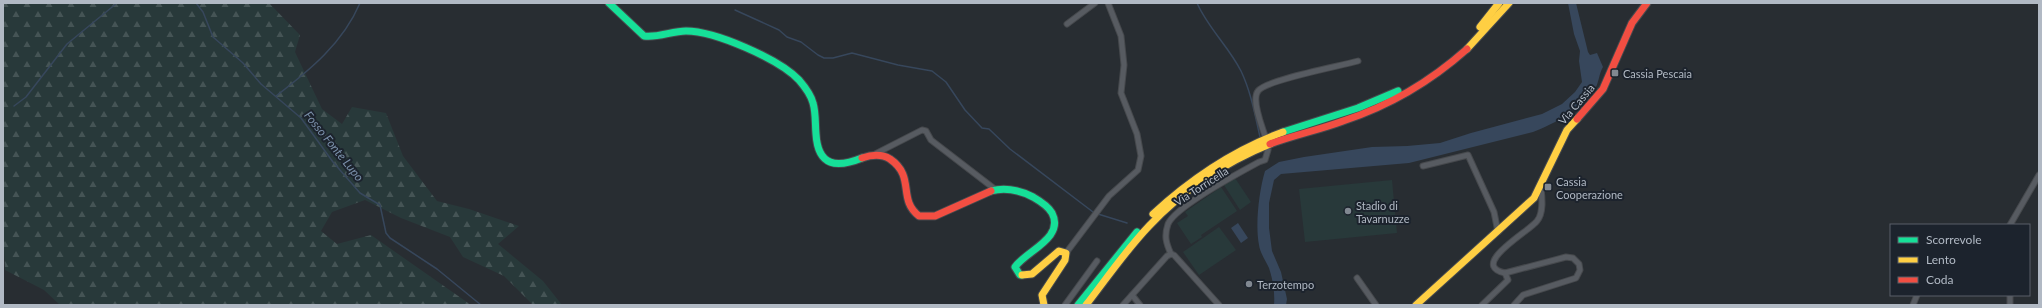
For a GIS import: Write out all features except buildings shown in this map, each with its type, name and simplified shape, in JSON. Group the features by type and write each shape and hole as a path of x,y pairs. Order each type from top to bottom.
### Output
{"main road":[{"path":"609,3 644,36 655,36 681,30 707,34 718,37 791,74 806,89 813,102 816,142 825,158 831,163 844,165 868,155 876,154 888,157 900,166 904,173 907,199 910,207 920,216 936,216 975,196 996,190 1020,193 1035,198 1049,208 1054,217 1054,228 1050,235 1018,262 1016,267 1017,272 1024,276 1032,274 1059,251 1066,253 1065,260 1042,295 1042,302 1044,305"},
{"path":"1078,305 1154,213 1197,176 1248,146 1289,130 1352,110 1391,95 1414,82 1439,65 1472,36 1499,3"},
{"path":"1086,305 1158,217 1202,181 1252,152 1292,137 1356,117 1384,106 1412,90 1453,61 1477,39 1509,3"},
{"name":"Via Cassia","path":"1416,305 1498,232 1531,201 1541,188 1567,130 1603,89 1632,23 1646,3"}],"street":[{"path":"1067,24 1095,3"},
{"path":"1066,253 1109,196 1138,170 1141,156 1137,134 1121,93 1124,65 1121,36 1108,3"},
{"path":"1265,136 1255,101 1257,91 1282,80 1358,61"},
{"path":"876,154 922,130 926,131 930,140 996,190"},
{"name":"Via Torricella","path":"1170,254 1165,240 1169,222 1183,207 1258,162 1265,160 1268,150"},
{"path":"1423,166 1468,155 1494,212 1498,232"},
{"path":"2011,224 2039,175"},
{"path":"1514,305 1523,295 1576,278 1580,270 1579,264 1573,258 1566,257 1505,273 1497,272 1493,266 1493,261 1499,253 1538,220 1543,200 1541,188"},
{"path":"1123,305 1166,256 1170,254 1174,256 1219,305"},
{"path":"1065,305 1097,261"},
{"path":"1482,305 1508,280 1505,273"},
{"path":"1357,278 1376,305"},
{"path":"1132,295 1140,305"}],"green space":[{"path":"3,3 269,3 300,35 295,52 322,109 342,124 352,107 386,113 403,156 437,201 469,209 519,226 498,244 543,281 562,305 533,305 504,276 463,257 450,237 401,218 365,200 332,212 321,231 337,244 371,235 471,305 60,305 44,290 5,270 3,230"},
{"path":"1235,178 1251,202 1240,210 1224,185"},
{"name":"Stadio di Tavarnuzze","path":"1392,180 1397,233 1305,242 1299,189"},
{"path":"1221,187 1237,211 1201,235 1202,237 1191,244 1177,223 1188,216 1185,212"},
{"path":"1219,227 1236,250 1199,275 1183,252"}],"water":[{"path":"1568,3 1576,3 1588,52 1590,55 1597,53 1603,67 1592,95 1569,114 1550,125 1533,132 1409,163 1281,174 1274,180 1269,203 1269,228 1272,251 1281,272 1287,299 1286,305 1274,305 1272,277 1259,245 1257,228 1258,208 1265,171 1279,162 1304,157 1372,147 1440,143 1542,114 1562,104 1575,92 1582,82 1579,61 1580,51 1574,34"},
{"path":"1238,223 1248,238 1241,243 1231,228"}],"waterway":[{"path":"14,106 26,97 67,44 117,3"},
{"name":"Fosso Fonte Lupo","path":"196,3 203,12 213,37 243,63 261,84 301,118 333,162 360,193 380,205 386,233 390,238 437,269 481,305"},
{"path":"276,96 313,66 335,43 353,17 360,3"},
{"path":"1197,3 1207,21 1231,54 1241,71 1250,95 1260,137"},
{"path":"735,10 779,30 787,37 801,42 824,58 833,58 852,53 898,65 932,71 946,82 965,110 982,128 989,129 1010,149 1093,212"},
{"path":"1098,214 1127,223"}],"traffic: fast":[{"path":"609,3 644,36 654,36 681,31 698,32 729,41 777,63 799,80 811,97 815,111 818,145 825,159 837,164 862,158"},
{"path":"1283,132 1358,108 1398,91"},
{"path":"991,191 1002,189 1023,193 1041,202 1052,213 1055,222 1049,237 1015,267 1020,275 1022,275"},
{"path":"1078,305 1137,232"}],"traffic: slow":[{"path":"1480,27 1499,3"},
{"path":"1467,49 1509,3"},
{"path":"1416,305 1534,198 1567,130 1577,119"},
{"path":"1153,214 1198,177 1214,166 1248,147 1283,132"},
{"path":"1086,305 1124,254 1162,213 1190,189 1205,179 1237,159 1270,144"},
{"path":"1022,275 1032,274 1059,251 1066,253 1065,260 1042,295 1044,305"}],"traffic: jam":[{"path":"1577,119 1603,89 1632,23 1647,3"},
{"path":"1270,144 1334,124 1377,108 1424,82 1467,49"},
{"path":"862,158 884,156 898,166 905,180 909,202 919,216 935,216 991,191"}],"place":[{"name":"Cassia Pescaia","path":"1615,73"},
{"name":"Cassia Cooperazione","path":"1548,187"},
{"name":"Stadio di Tavarnuzze","path":"1348,211"},
{"name":"Terzotempo","path":"1249,284"}]}
